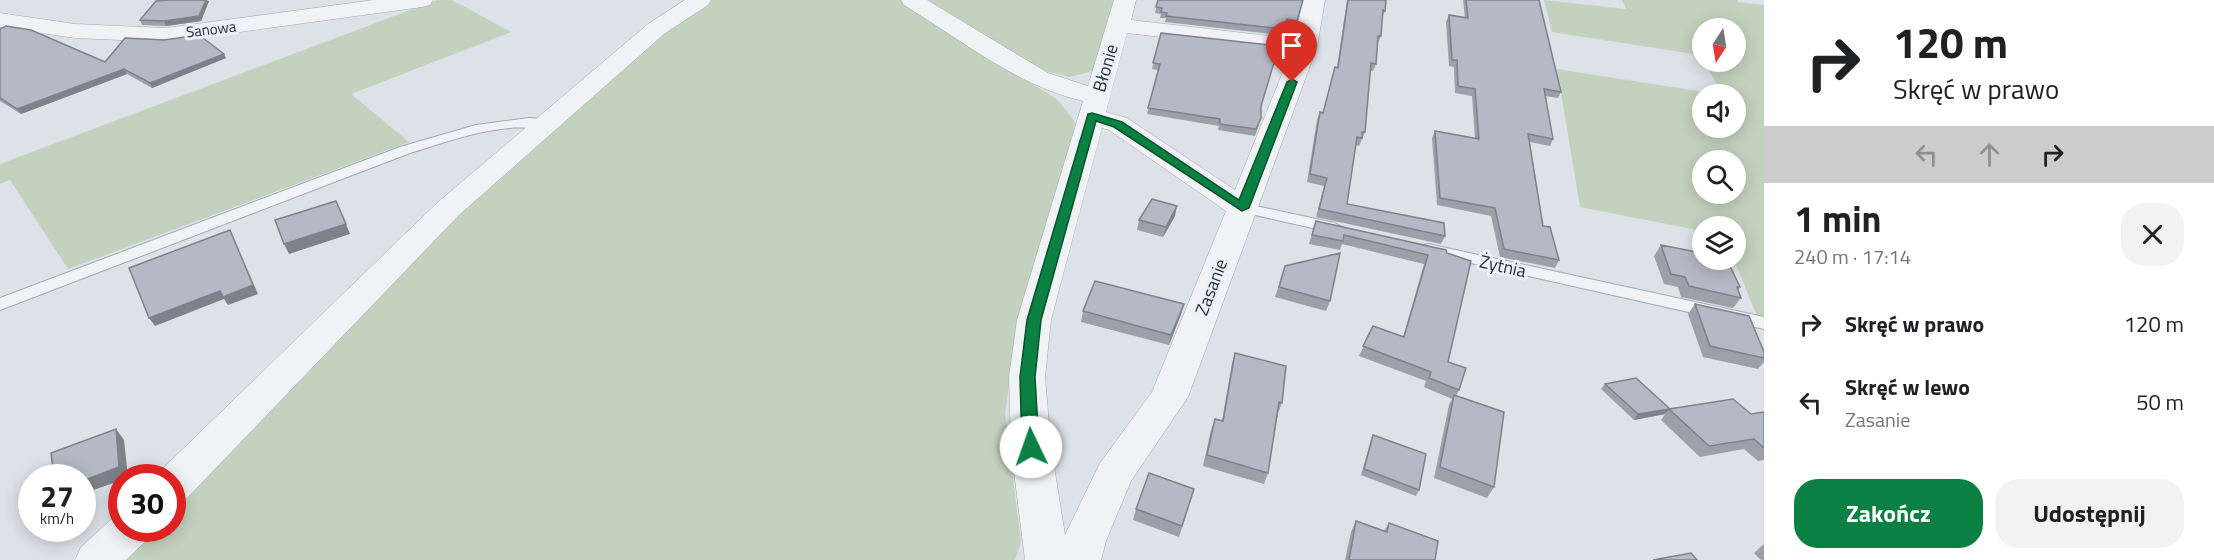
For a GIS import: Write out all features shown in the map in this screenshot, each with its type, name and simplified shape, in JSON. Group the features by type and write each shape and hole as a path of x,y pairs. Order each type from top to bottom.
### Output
{"street":[{"name":"Sanowa","path":"0,20 75,31 166,35 422,0"},
{"path":"186,472 448,209 656,29 700,0"},
{"path":"912,0 1039,78 1070,90 1242,208"},
{"name":"Zasanie","path":"1079,560 1084,541 1114,474 1168,398 1305,47 1314,0"},
{"path":"1122,12 1305,47"},
{"name":"Błonie","path":"1047,560 1031,447 1027,377 1034,320 1122,12"},
{"path":"97,560 116,542"}],"lane":[{"path":"0,304 405,150 472,129 521,121 548,123"},
{"path":"1242,208 1346,231"},
{"name":"Żytnia","path":"1414,246 1764,323"}],"green space":[{"path":"437,0 452,0 511,32 351,94 409,142 68,269 10,180 0,184 0,164"},
{"path":"707,0 899,0 1058,100 1075,122 1071,148 1017,334 1005,413 1021,542 1015,560 115,560 134,542 186,542 186,490 458,208 648,43"},
{"path":"927,0 1116,0 1093,71 1070,77 1040,70"},
{"path":"1544,0 1626,9 1622,0 1737,0 1764,5 1764,317 1757,316 1738,270 1746,270 1746,216 1692,216 1692,229 1580,207 1557,69 1692,90 1692,138 1746,138 1746,84 1717,84 1710,72 1746,72 1746,18 1692,18 1692,54 1552,32"}],"building":[{"path":"206,0 199,16 164,21 140,20 156,1"},
{"path":"1158,0 1303,0 1297,21 1287,19 1284,29 1166,16 1167,13 1161,12 1162,8 1156,7"},
{"path":"1348,0 1386,0 1381,36 1378,36 1376,64 1371,63 1365,132 1362,132 1362,138 1357,137 1347,204 1444,223 1445,236 1319,209 1327,178 1310,174 1320,112 1323,113 1335,67 1338,68"},
{"path":"1466,0 1539,0 1561,92 1544,89 1553,139 1528,134 1543,226 1550,227 1559,260 1504,249 1495,208 1440,198 1435,131 1479,139 1475,89 1458,86 1457,60 1452,60 1449,15 1468,18"},
{"path":"6,26 31,30 105,62 125,38 164,40 199,35 224,54 150,83 124,69 17,109 0,98 0,29"},
{"path":"1161,33 1279,46 1261,106 1261,118 1256,129 1220,124 1220,119 1148,108 1160,64 1153,63"},
{"path":"1152,199 1177,206 1166,227 1139,220"},
{"path":"336,201 346,224 284,244 275,220"},
{"path":"1316,221 1446,250 1447,253 1471,261 1448,362 1466,368 1459,390 1429,378 1431,372 1363,346 1373,326 1404,337 1428,255 1344,235 1343,241 1312,235"},
{"path":"230,230 253,285 223,297 220,291 149,318 129,268"},
{"path":"1661,245 1692,251 1692,270 1732,270 1740,287 1737,287 1741,298 1689,286 1685,277 1671,274"},
{"path":"1340,253 1330,301 1279,287 1285,266"},
{"path":"1095,281 1184,304 1171,335 1083,311"},
{"path":"1695,304 1749,316 1764,352 1764,358 1710,346"},
{"path":"1235,353 1286,366 1282,403 1279,402 1268,473 1207,455 1215,419 1223,421"},
{"path":"1636,378 1670,409 1638,414 1605,384"},
{"path":"1454,395 1504,412 1494,487 1440,467"},
{"path":"1733,399 1751,414 1764,412 1764,448 1754,439 1709,446 1669,409"},
{"path":"116,429 119,464 108,464 108,471 96,476 96,464 52,464 51,453"},
{"path":"1373,435 1426,454 1419,490 1364,469"},
{"path":"1149,473 1194,489 1182,526 1136,509"},
{"path":"1356,521 1387,532 1389,523 1438,541 1435,560 1349,560"},
{"path":"1691,553 1697,560 1653,560"}],"route":[{"path":"1031,447 1027,377 1034,320 1092,116 1118,124 1242,208 1292,82"}]}
